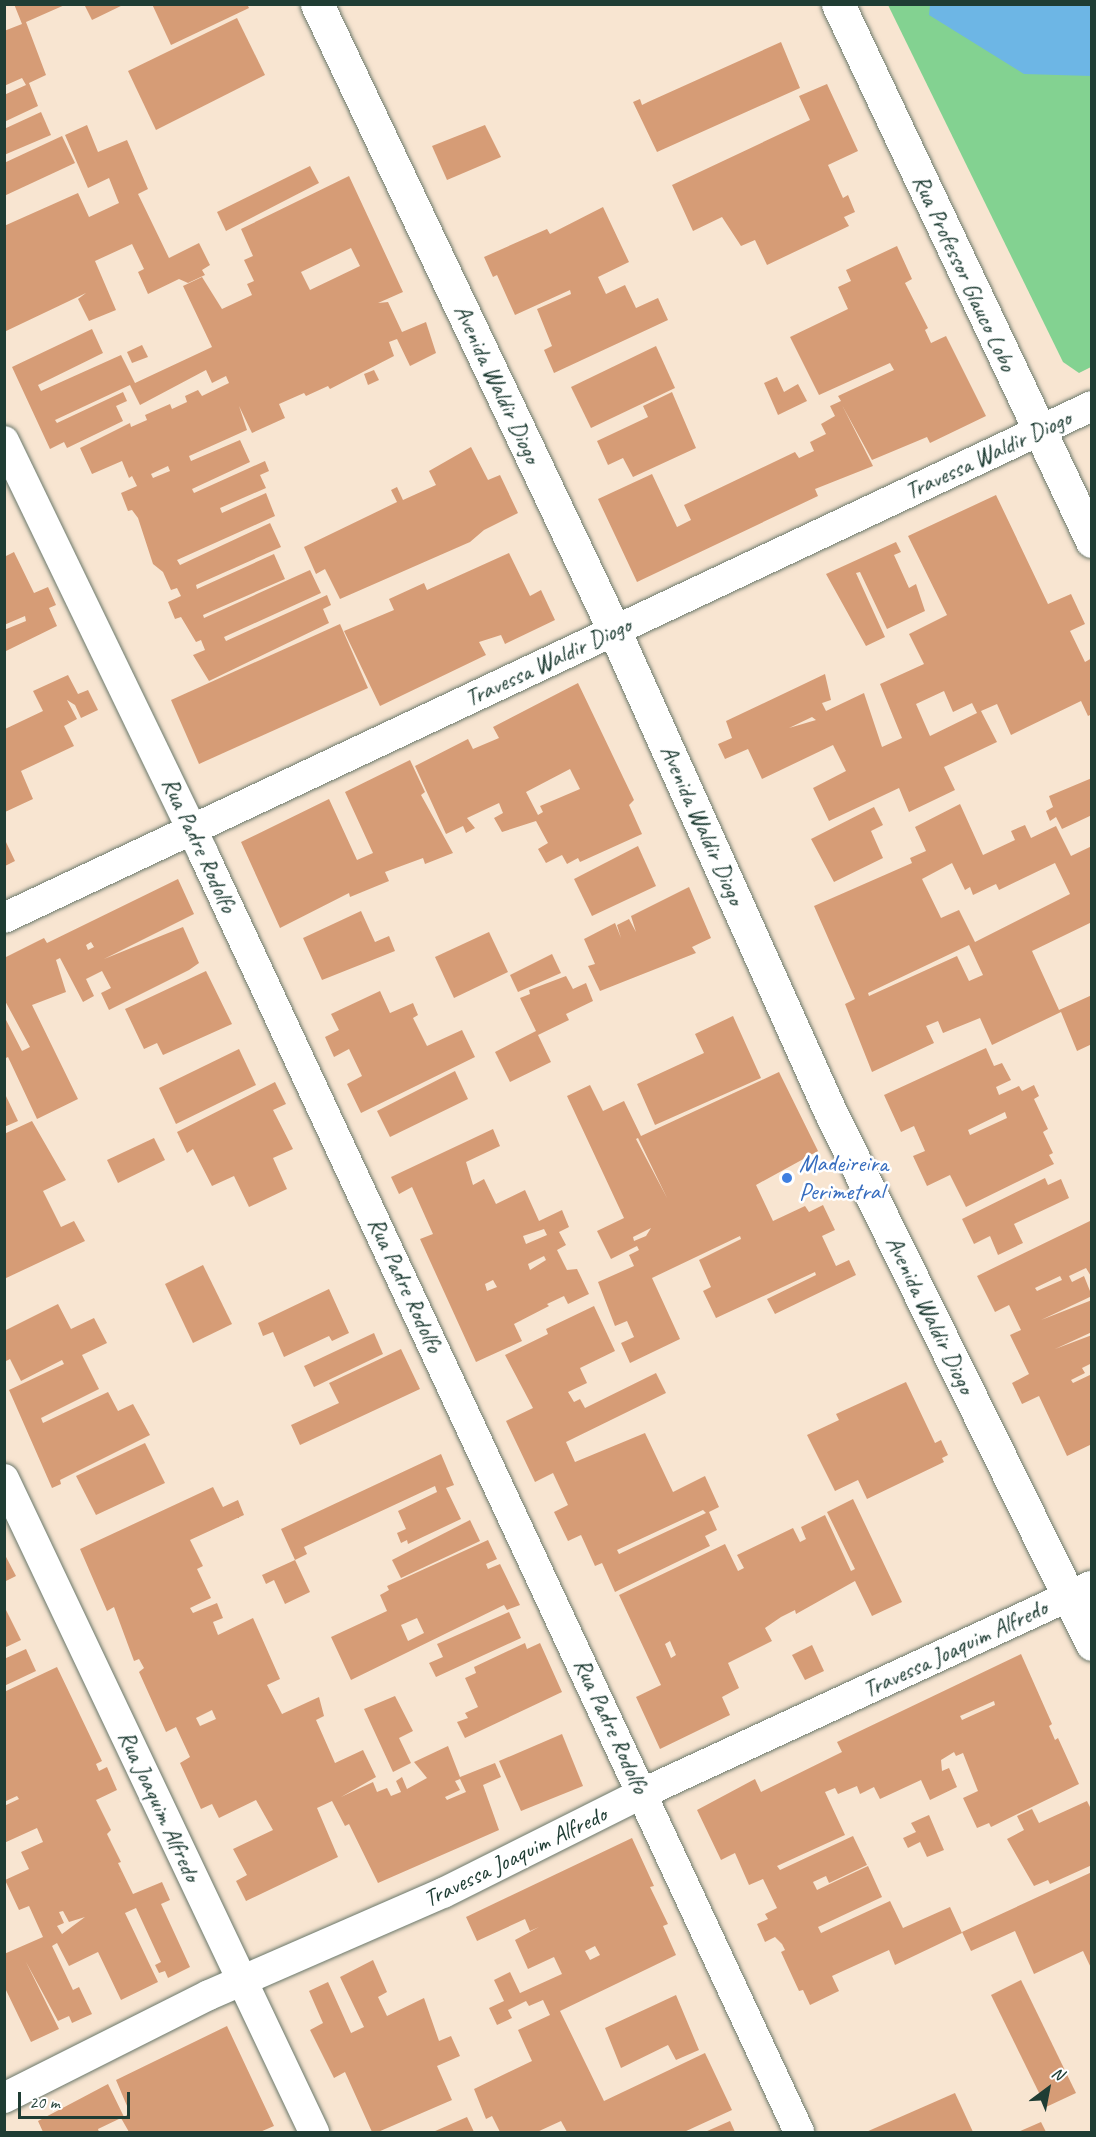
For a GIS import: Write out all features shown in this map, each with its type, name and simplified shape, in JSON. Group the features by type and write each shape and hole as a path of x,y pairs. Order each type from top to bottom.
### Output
{"main road":[{"name":"Avenida Waldir Diogo","path":"317,4 614,630 829,1109 1080,1591 1092,1644"},
{"name":"Rua Professor Glauco Lobo","path":"838,4 1092,541"}],"street":[{"name":"Travessa Waldir Diogo","path":"4,918 1092,406"},
{"name":"Rua Padre Rodolfo","path":"4,441 193,831 643,1793 799,2133"},
{"name":"Rua Joaquim Alfredo","path":"4,1479 314,2133"},
{"name":"Travessa Joaquim Alfredo","path":"4,2098 242,1981 443,1893 643,1793 1080,1591"}],"green space":[{"path":"888,5 1091,5 1091,367 1079,373 1063,362"}],"water":[{"path":"930,5 1091,5 1091,76 1024,74 929,15"}],"building":[{"path":"14,4 67,4 26,22 46,75 29,83 38,106 4,122 4,95 26,85 22,78 4,86 4,31 22,24"},
{"path":"84,4 125,4 92,20"},
{"path":"152,4 247,4 249,8 171,45"},
{"path":"237,18 265,75 156,130 128,71"},
{"path":"781,42 800,88 657,152 633,102 640,99 642,105"},
{"path":"827,84 858,151 828,165 843,198 848,195 855,212 844,217 849,226 767,265 755,240 741,246 722,217 693,231 672,185 810,120 799,96"},
{"path":"41,112 51,135 4,155 4,129"},
{"path":"87,125 98,152 127,140 148,189 138,194 169,258 199,243 210,265 202,270 205,275 188,283 179,279 148,294 138,272 144,269 132,244 95,261 116,310 89,321 78,299 86,293 4,332 4,226 78,193 89,217 119,203 109,178 88,188 65,135"},
{"path":"485,125 501,157 447,180 432,146"},
{"path":"62,136 75,163 4,196 4,163"},
{"path":"310,166 319,183 226,231 217,212"},
{"path":"349,176 403,292 378,303 388,302 402,332 426,322 436,353 410,366 397,339 389,342 394,356 330,389 328,386 306,396 304,393 279,404 285,418 252,433 239,406 247,430 189,456 191,461 240,440 250,462 192,489 194,493 265,461 269,471 260,475 266,488 220,508 222,513 266,493 275,516 177,560 180,565 270,523 281,547 196,585 197,589 274,554 285,579 203,615 204,618 310,570 321,593 224,637 226,641 327,595 331,605 323,609 329,623 209,681 193,655 205,650 201,640 196,642 181,617 175,619 168,602 181,596 177,588 171,590 163,572 153,564 138,518 132,510 128,511 121,493 137,486 132,476 129,478 122,461 92,474 80,448 130,423 131,427 147,420 145,415 170,404 172,409 187,402 185,396 198,390 202,396 229,383 226,376 212,383 206,370 140,405 130,385 55,420 57,423 123,392 127,401 116,406 123,421 67,448 64,442 50,449 12,367 92,329 103,353 38,385 41,391 121,355 135,383 212,347 183,286 202,277 222,309 252,295 247,284 254,281 244,260 253,256 241,229","holes":["351,248 360,266 310,290 301,272","168,466 170,471 153,478 151,474"]},
{"path":"603,207 629,262 598,277 606,294 625,285 636,308 658,298 668,320 554,373 544,350 552,346 537,309 571,294 570,290 515,315 497,275 493,277 484,257 547,229 550,234"},
{"path":"897,246 912,279 905,283 928,328 925,330 931,343 946,336 986,416 930,443 927,437 872,460 842,405 873,466 815,489 818,496 637,582 598,499 652,474 677,527 691,520 684,505 795,452 799,458 814,451 810,442 826,434 821,424 835,416 830,406 841,401 838,396 894,370 890,363 819,395 790,337 848,309 838,287 851,281 846,270"},
{"path":"142,345 148,357 132,363 127,352"},
{"path":"656,346 675,388 591,428 571,387"},
{"path":"374,370 379,380 368,385 364,374"},
{"path":"777,377 784,392 798,384 807,401 778,415 764,383"},
{"path":"672,392 696,448 633,477 623,458 608,465 597,441 648,417 643,406"},
{"path":"471,447 488,480 500,475 518,513 484,530 470,542 340,599 325,569 316,574 304,547 397,502 391,490 397,487 403,500 436,485 429,471"},
{"path":"996,495 1048,604 1071,594 1085,624 1070,631 1085,662 1092,658 1092,714 1088,716 1081,701 1011,735 997,704 981,711 997,742 944,767 955,790 909,812 899,788 829,821 813,788 846,771 833,745 762,779 748,749 725,759 718,744 732,738 726,721 825,674 831,700 822,703 826,711 864,693 882,747 902,738 880,684 924,664 909,634 947,615 908,536","holes":["944,691 953,712 972,703 977,713 930,736 916,704","812,717 816,720 789,728"]},
{"path":"896,542 901,552 894,555 909,588 916,584 925,611 887,629 860,572 856,573 885,637 866,646 826,574"},
{"path":"14,552 34,593 48,587 56,605 49,608 57,626 4,652 4,630 26,621 25,616 4,625 4,557"},
{"path":"509,553 530,596 541,590 555,620 505,644 501,635 479,642 486,655 380,706 344,631 394,610 389,599 424,583 427,590"},
{"path":"340,624 368,688 199,764 171,700"},
{"path":"68,675 78,694 88,690 98,710 81,718 75,705 67,700 77,719 64,726 74,746 21,771 33,799 5,812 5,729 43,711 33,691"},
{"path":"578,683 634,800 629,805 642,834 580,862 578,858 567,864 562,855 546,863 538,849 548,843 536,821 502,832 494,818 503,813 499,803 467,818 475,828 466,833 463,826 446,834 415,766 468,739 473,749 499,738 493,727","holes":["570,769 580,789 540,806 543,812 538,815 526,792"]},
{"path":"410,760 425,792 421,795 453,853 425,864 423,858 385,872 389,881 350,897 349,893 280,928 241,842 329,799 357,860 373,853 345,792"},
{"path":"1092,778 1092,815 1062,829 1056,817 1050,821 1046,811 1053,807 1049,796"},
{"path":"960,804 983,855 1015,840 1011,831 1025,825 1031,838 1056,826 1071,856 1092,846 1092,922 1032,951 1059,1010 1092,995 1092,1044 1077,1051 1061,1012 992,1045 980,1018 943,1033 938,1021 926,1026 934,1043 872,1072 845,1004 855,999 814,906 912,863 910,858 926,851 915,827","holes":["952,863 965,890 970,887 973,895 996,884 999,890 1055,863 1070,894 975,942 959,910 941,918 922,879","969,945 983,975 969,981 957,956 869,996 868,993"]},
{"path":"874,807 883,825 871,831 883,858 834,882 811,839"},
{"path":"5,840 15,861 5,866"},
{"path":"638,846 656,886 592,916 574,879"},
{"path":"178,879 194,914 104,959 183,927 199,963 109,1010 101,993 111,988 102,971 86,979 94,996 83,1002 60,958 56,960 66,992 32,1005 78,1099 37,1119 8,1057 4,1059 4,1016 22,1051 30,1047 4,999 4,958 44,938 47,943","holes":["91,942 94,947 88,950 86,945"]},
{"path":"689,887 711,938 692,947 696,953 600,991 588,966 595,964 584,939 615,923 621,938 617,925 629,919 636,932 631,916"},
{"path":"361,911 375,942 389,936 395,951 322,980 303,938"},
{"path":"489,932 508,972 454,998 435,957"},
{"path":"552,954 561,973 518,992 510,975"},
{"path":"206,971 232,1024 163,1055 157,1043 144,1049 125,1009"},
{"path":"566,976 573,989 586,983 593,1001 566,1014 569,1020 538,1035 551,1062 510,1082 495,1052 536,1031 520,998 530,994 529,990"},
{"path":"380,991 390,1013 413,1003 418,1015 413,1018 427,1046 462,1030 475,1057 361,1113 347,1084 362,1076 349,1049 334,1057 325,1037 339,1030 331,1014"},
{"path":"733,1016 761,1078 655,1125 637,1084 704,1053 695,1034"},
{"path":"986,1048 994,1066 1002,1063 1011,1080 996,1087 999,1095 1019,1086 1022,1091 1034,1085 1039,1096 1034,1099 1048,1129 1043,1132 1053,1153 1049,1155 1054,1164 966,1207 950,1175 927,1186 913,1156 925,1151 914,1126 901,1132 884,1095","holes":["1005,1112 1007,1118 970,1135 968,1130"]},
{"path":"239,1049 256,1085 176,1124 159,1088"},
{"path":"455,1071 468,1099 390,1137 377,1111"},
{"path":"779,1072 818,1151 756,1185 773,1221 805,1206 809,1212 823,1205 835,1230 822,1236 836,1266 849,1260 856,1275 775,1314 767,1299 816,1275 815,1272 716,1318 703,1291 711,1287 699,1260 741,1239 740,1236 652,1278 680,1339 630,1363 621,1343 634,1337 627,1321 615,1326 598,1282 634,1266 629,1255 639,1250 637,1246 611,1259 597,1231 624,1218 567,1096 590,1085 603,1111 624,1101 641,1136","holes":["638,1138 667,1198 636,1139","651,1228 646,1236 634,1241 633,1237"]},
{"path":"275,1082 286,1104 273,1110 293,1149 273,1158 287,1189 249,1207 234,1176 212,1186 193,1149 187,1153 177,1132"},
{"path":"4,1092 18,1121 4,1127"},
{"path":"32,1121 66,1180 43,1191 61,1227 74,1221 85,1241 4,1279 4,1134"},
{"path":"493,1129 500,1146 466,1162 473,1185 484,1179 496,1204 525,1190 539,1221 562,1210 569,1227 559,1232 566,1245 557,1250 567,1270 577,1269 589,1294 568,1304 564,1296 547,1304 549,1306 514,1324 522,1341 476,1362 420,1239 433,1234 412,1187 399,1194 391,1177","holes":["544,1229 547,1235 526,1244 523,1236","544,1256 546,1260 530,1270 528,1264","493,1280 497,1287 487,1291 485,1284"]},
{"path":"154,1138 165,1160 118,1183 107,1160"},
{"path":"1045,1178 1048,1185 1061,1179 1069,1198 1014,1224 1023,1243 998,1255 990,1236 974,1244 962,1219"},
{"path":"1092,1220 1092,1278 1086,1268 1069,1276 1072,1282 1084,1276 1092,1296 1041,1320 1092,1300 1092,1332 1055,1349 1092,1335 1092,1363 1082,1368 1085,1373 1071,1380 1073,1383 1092,1374 1092,1444 1067,1456 1039,1396 1022,1404 1012,1383 1029,1374 1010,1335 1021,1330 1009,1305 995,1312 977,1276","holes":["1060,1276 1062,1280 1037,1291 1035,1288"]},
{"path":"203,1265 232,1324 193,1343 165,1284"},
{"path":"329,1289 349,1333 332,1341 329,1336 284,1357 273,1332 263,1336 258,1323"},
{"path":"58,1304 71,1329 94,1318 107,1343 82,1355 99,1389 41,1418 43,1423 108,1392 118,1411 133,1404 150,1435 60,1480 61,1484 52,1488 9,1390 64,1364 62,1360 21,1381 10,1359 4,1362 4,1331"},
{"path":"594,1306 615,1351 580,1368 587,1383 568,1392 574,1402 580,1399 585,1408 656,1373 666,1393 566,1442 575,1462 645,1433 673,1492 705,1476 719,1507 709,1512 717,1530 705,1536 710,1546 615,1592 602,1563 595,1566 581,1535 568,1541 554,1512 568,1505 553,1473 535,1482 506,1421 533,1408 505,1355 548,1334 546,1329","holes":["703,1510 706,1513 619,1554 617,1550"]},
{"path":"374,1333 383,1354 314,1387 304,1366"},
{"path":"401,1349 420,1389 300,1445 291,1425 339,1403 329,1383"},
{"path":"906,1382 935,1443 941,1440 948,1455 942,1458 944,1462 867,1499 858,1480 835,1491 807,1435 839,1420 836,1414"},
{"path":"145,1443 165,1483 96,1515 76,1476"},
{"path":"441,1454 454,1485 446,1488 461,1519 408,1544 407,1540 401,1543 397,1533 406,1529 398,1511 437,1492 435,1486 304,1547 307,1554 295,1560 281,1529"},
{"path":"213,1487 223,1507 238,1500 244,1515 190,1540 203,1566 197,1569 211,1598 190,1608 193,1613 217,1603 223,1618 213,1622 218,1635 253,1618 280,1679 267,1685 282,1714 319,1697 324,1716 316,1720 335,1763 363,1750 376,1777 341,1797 373,1782 377,1792 387,1788 391,1796 401,1792 396,1781 402,1777 407,1789 427,1778 414,1762 448,1746 460,1777 495,1763 501,1777 483,1785 499,1830 378,1883 349,1824 345,1826 332,1801 317,1808 338,1857 246,1901 236,1881 247,1875 233,1849 273,1830 256,1800 219,1818 212,1804 201,1809 180,1763 190,1757 176,1727 166,1732 139,1672 144,1668 139,1659 134,1661 114,1607 107,1611 80,1549","holes":["212,1710 216,1719 200,1726 196,1718","460,1779 466,1792 447,1800 445,1797 460,1790 455,1781"]},
{"path":"853,1499 902,1602 872,1616 855,1581 796,1614 795,1610 781,1617 765,1628 772,1641 728,1663 739,1688 722,1697 730,1715 660,1749 636,1697 661,1685 619,1595 725,1544 738,1571 744,1568 737,1555 793,1528 800,1542 806,1539 801,1527 825,1515 851,1571 855,1569 827,1512","holes":["670,1641 676,1655 671,1658 665,1644"]},
{"path":"470,1520 480,1541 401,1578 392,1560"},
{"path":"488,1540 497,1559 486,1564 488,1569 500,1564 520,1605 507,1610 504,1605 351,1680 331,1637 387,1611 380,1595 389,1590 387,1586","holes":["417,1618 424,1633 408,1641 401,1625"]},
{"path":"4,1553 16,1576 4,1582"},
{"path":"295,1560 310,1592 285,1604 274,1580 266,1584 262,1575"},
{"path":"4,1606 21,1640 4,1648"},
{"path":"509,1612 521,1638 436,1677 429,1663 443,1657 437,1644"},
{"path":"525,1643 527,1649 540,1643 562,1692 465,1738 457,1722 468,1718 465,1713 478,1707 465,1678 476,1673 474,1667"},
{"path":"812,1645 824,1671 805,1680 792,1655"},
{"path":"26,1649 36,1671 4,1686 4,1659"},
{"path":"1021,1654 1052,1724 1049,1726 1055,1740 1058,1738 1079,1784 991,1827 989,1823 977,1828 963,1798 978,1791 963,1753 956,1756 954,1752 941,1760 942,1771 949,1768 957,1787 930,1800 921,1780 880,1799 874,1787 860,1794 857,1786 838,1794 835,1788 825,1792 845,1835 777,1866 780,1870 853,1836 867,1865 829,1883 826,1876 813,1882 817,1890 868,1866 882,1897 818,1927 821,1933 890,1901 903,1928 950,1907 962,1933 895,1965 889,1950 832,1976 839,1991 810,2005 803,1990 799,1991 781,1952 785,1950 782,1944 775,1937 765,1942 757,1924 768,1919 765,1914 777,1908 763,1879 749,1885 735,1853 721,1860 697,1810 755,1779 761,1792 842,1752 837,1742","holes":["994,1701 995,1705 962,1720 960,1716"]},
{"path":"57,1667 102,1761 96,1764 99,1771 107,1767 117,1790 96,1800 111,1830 107,1834 121,1862 118,1863 133,1894 162,1882 170,1900 161,1904 190,1967 168,1978 165,1971 159,1973 155,1965 161,1962 136,1908 125,1913 158,1982 121,2000 98,1952 69,1966 57,1943 52,1946 73,1990 79,1987 92,2014 72,2023 69,2016 58,2021 26,1962 59,2029 31,2042 4,1986 4,1954 43,1937 29,1906 19,1910 5,1880 29,1869 21,1852 43,1842 37,1828 4,1843 4,1806 19,1799 17,1796 4,1802 4,1692","holes":["63,1911 69,1922 85,1917 62,1934 57,1926 64,1923 59,1912"]},
{"path":"395,1696 413,1731 399,1738 411,1763 393,1772 364,1709"},
{"path":"562,1734 583,1786 521,1811 499,1761"},
{"path":"1087,1801 1092,1811 1092,1865 1050,1884 1048,1880 1034,1886 1007,1839 1024,1830 1017,1816 1032,1809 1039,1823"},
{"path":"929,1815 944,1850 927,1857 920,1842 908,1848 903,1838 916,1832 911,1823"},
{"path":"632,1838 654,1886 650,1887 668,1924 663,1926 676,1955 560,2011 604,2101 705,2053 732,2110 684,2132 567,2132 561,2121 537,2132 500,2132 492,2116 486,2119 474,2089 532,2061 518,2030 550,2015 543,2000 529,2006 526,2001 508,2010 512,2018 497,2025 489,2008 504,2001 494,1980 510,1972 520,1993 562,1974 554,1957 528,1969 515,1940 539,1927 530,1931 525,1919 477,1941 466,1917","holes":["595,1946 600,1955 590,1960 585,1951"]},
{"path":"1092,1872 1092,1970 1083,1951 1034,1974 1015,1931 971,1951 962,1932"},
{"path":"373,1960 387,1992 378,1997 387,2016 424,1998 439,2041 451,2036 460,2056 437,2066 452,2100 378,2132 372,2132 345,2072 334,2078 310,2030 323,2023 309,1991 328,1982 351,2033 364,2027 340,1977"},
{"path":"1021,1980 1076,2093 1046,2107 991,1995"},
{"path":"676,1995 699,2050 676,2060 668,2045 621,2068 605,2028"},
{"path":"227,2026 274,2126 260,2132 129,2132 121,2118 98,2129 99,2132 43,2132 38,2121 108,2084 124,2117 130,2113 116,2080"},
{"path":"955,2093 973,2132 866,2132"},
{"path":"467,2117 474,2132 433,2132"},
{"path":"730,2121 735,2132 705,2132"},
{"path":"1041,2122 1046,2132 1018,2132"}],"place":[{"name":"Madeireira Perimetral","path":"787,1178"}]}
